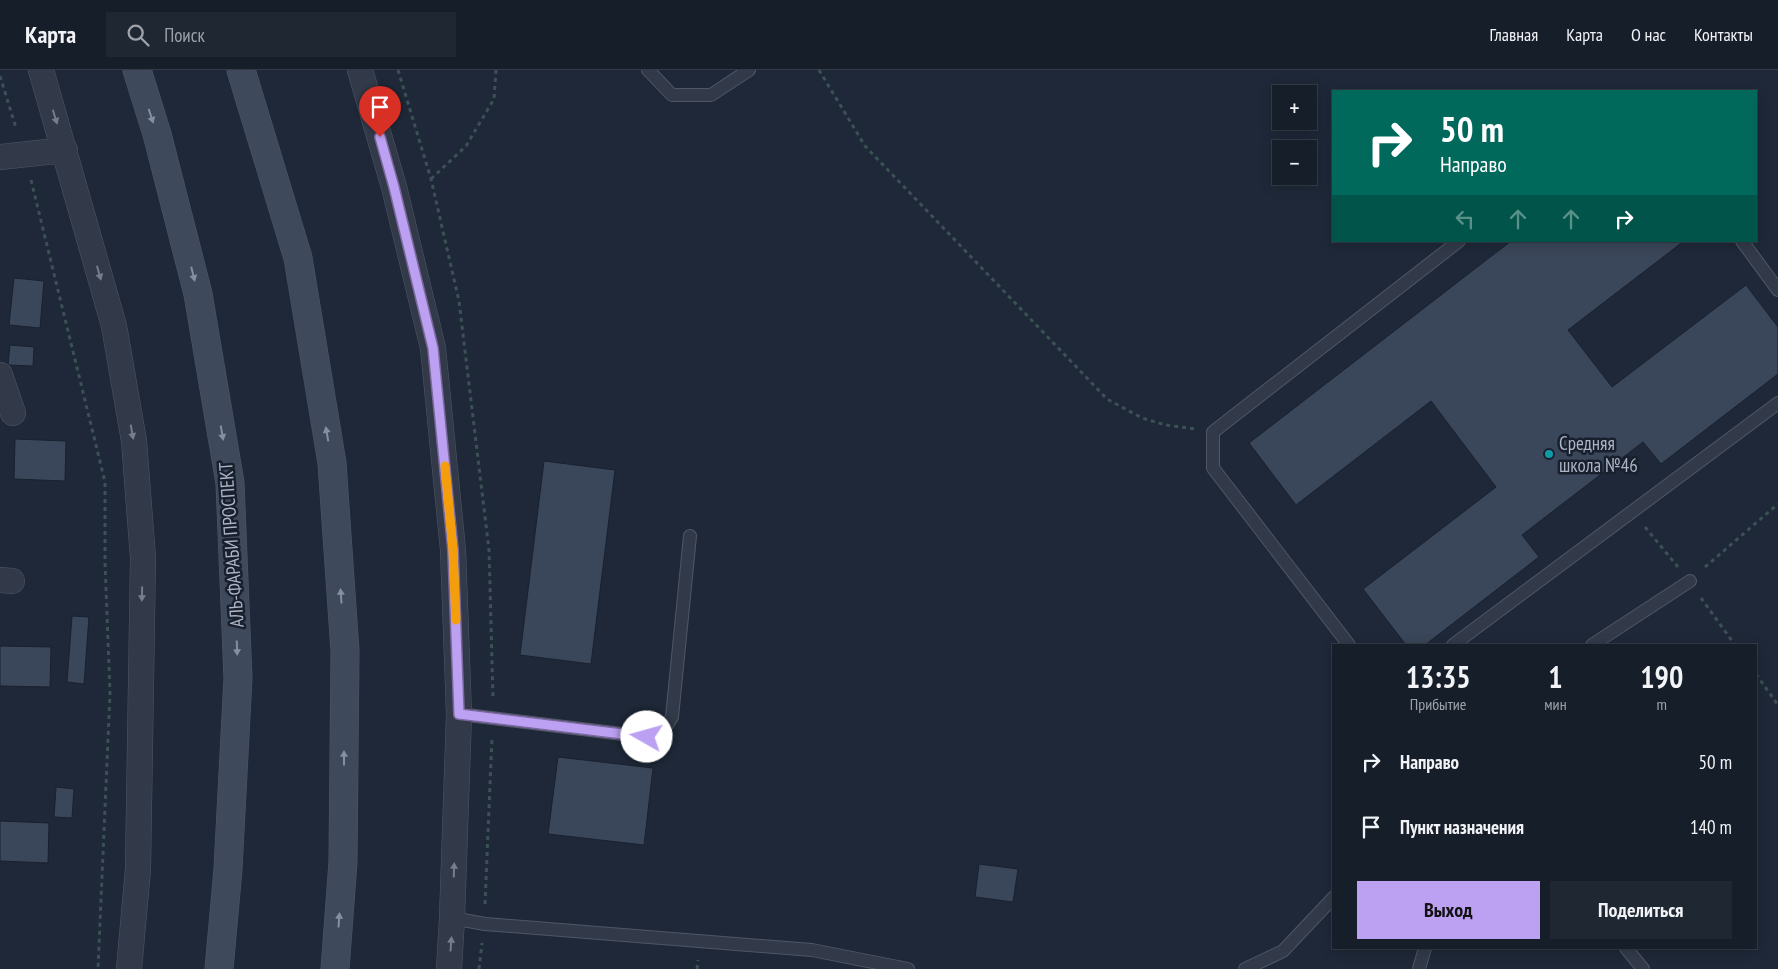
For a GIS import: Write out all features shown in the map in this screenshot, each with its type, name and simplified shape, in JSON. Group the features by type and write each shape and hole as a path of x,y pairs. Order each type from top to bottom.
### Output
{"street":[{"path":"41,70 114,326 134,441 143,558 138,869 129,969"},
{"name":"АЛЬ-ФАРАБИ ПРОСПЕКТ","path":"137,70 157,134 198,294 230,484 238,678 228,868 219,969"},
{"path":"242,70 298,258 332,463 345,651 343,862 335,969"},
{"path":"360,70 394,187 433,348 453,550 459,714 449,969"},
{"path":"0,157 65,150"},
{"path":"0,376 13,412"}],"lane":[{"path":"648,70 672,96 711,95 749,70"},
{"path":"1348,644 1213,468 1213,432 1458,242"},
{"path":"1743,242 1778,290"},
{"path":"1454,644 1778,403"},
{"path":"459,714 647,737 663,732 672,717 690,536"},
{"path":"1594,644 1690,581"},
{"path":"1246,969 1283,951 1332,899"},
{"path":"452,918 485,924 812,950 908,969"},
{"path":"1419,969 1425,949"},
{"path":"1627,949 1643,969"}],"path":[{"path":"431,179 466,146 494,99 496,70"},
{"path":"819,70 865,146 1107,400 1142,418 1166,425 1213,432"},
{"path":"0,76 24,154 105,482 105,562 110,693 98,969"},
{"path":"1690,581 1778,504"},
{"path":"1632,511 1690,581 1734,644"},
{"path":"1757,675 1778,705"}],"building":[{"name":"Средняя школа №46","path":"1510,242 1683,242 1568,330 1612,387 1746,285 1778,327 1778,374 1661,464 1643,442 1522,535 1539,557 1426,644 1405,644 1363,589 1496,487 1431,401 1296,505 1249,443"},
{"path":"14,278 44,281 40,328 9,325"},
{"path":"10,345 34,347 33,366 8,365"},
{"path":"15,439 66,441 65,481 14,479"},
{"path":"544,461 615,470 591,664 520,655"},
{"path":"72,616 89,617 84,684 67,682"},
{"path":"0,646 51,647 50,687 0,686"},
{"path":"558,757 653,768 644,845 548,834"},
{"path":"56,787 74,789 72,818 54,817"},
{"path":"0,821 49,823 48,863 0,861"},
{"path":"979,864 1018,869 1013,902 975,897"}],"slow traffic":[{"path":"445,466 453,550 456,620"}],"place":[{"name":"Средняя школа №46","path":"1549,454"}],"route":[{"path":"380,137 433,348 453,550 459,714 647,737"}]}
